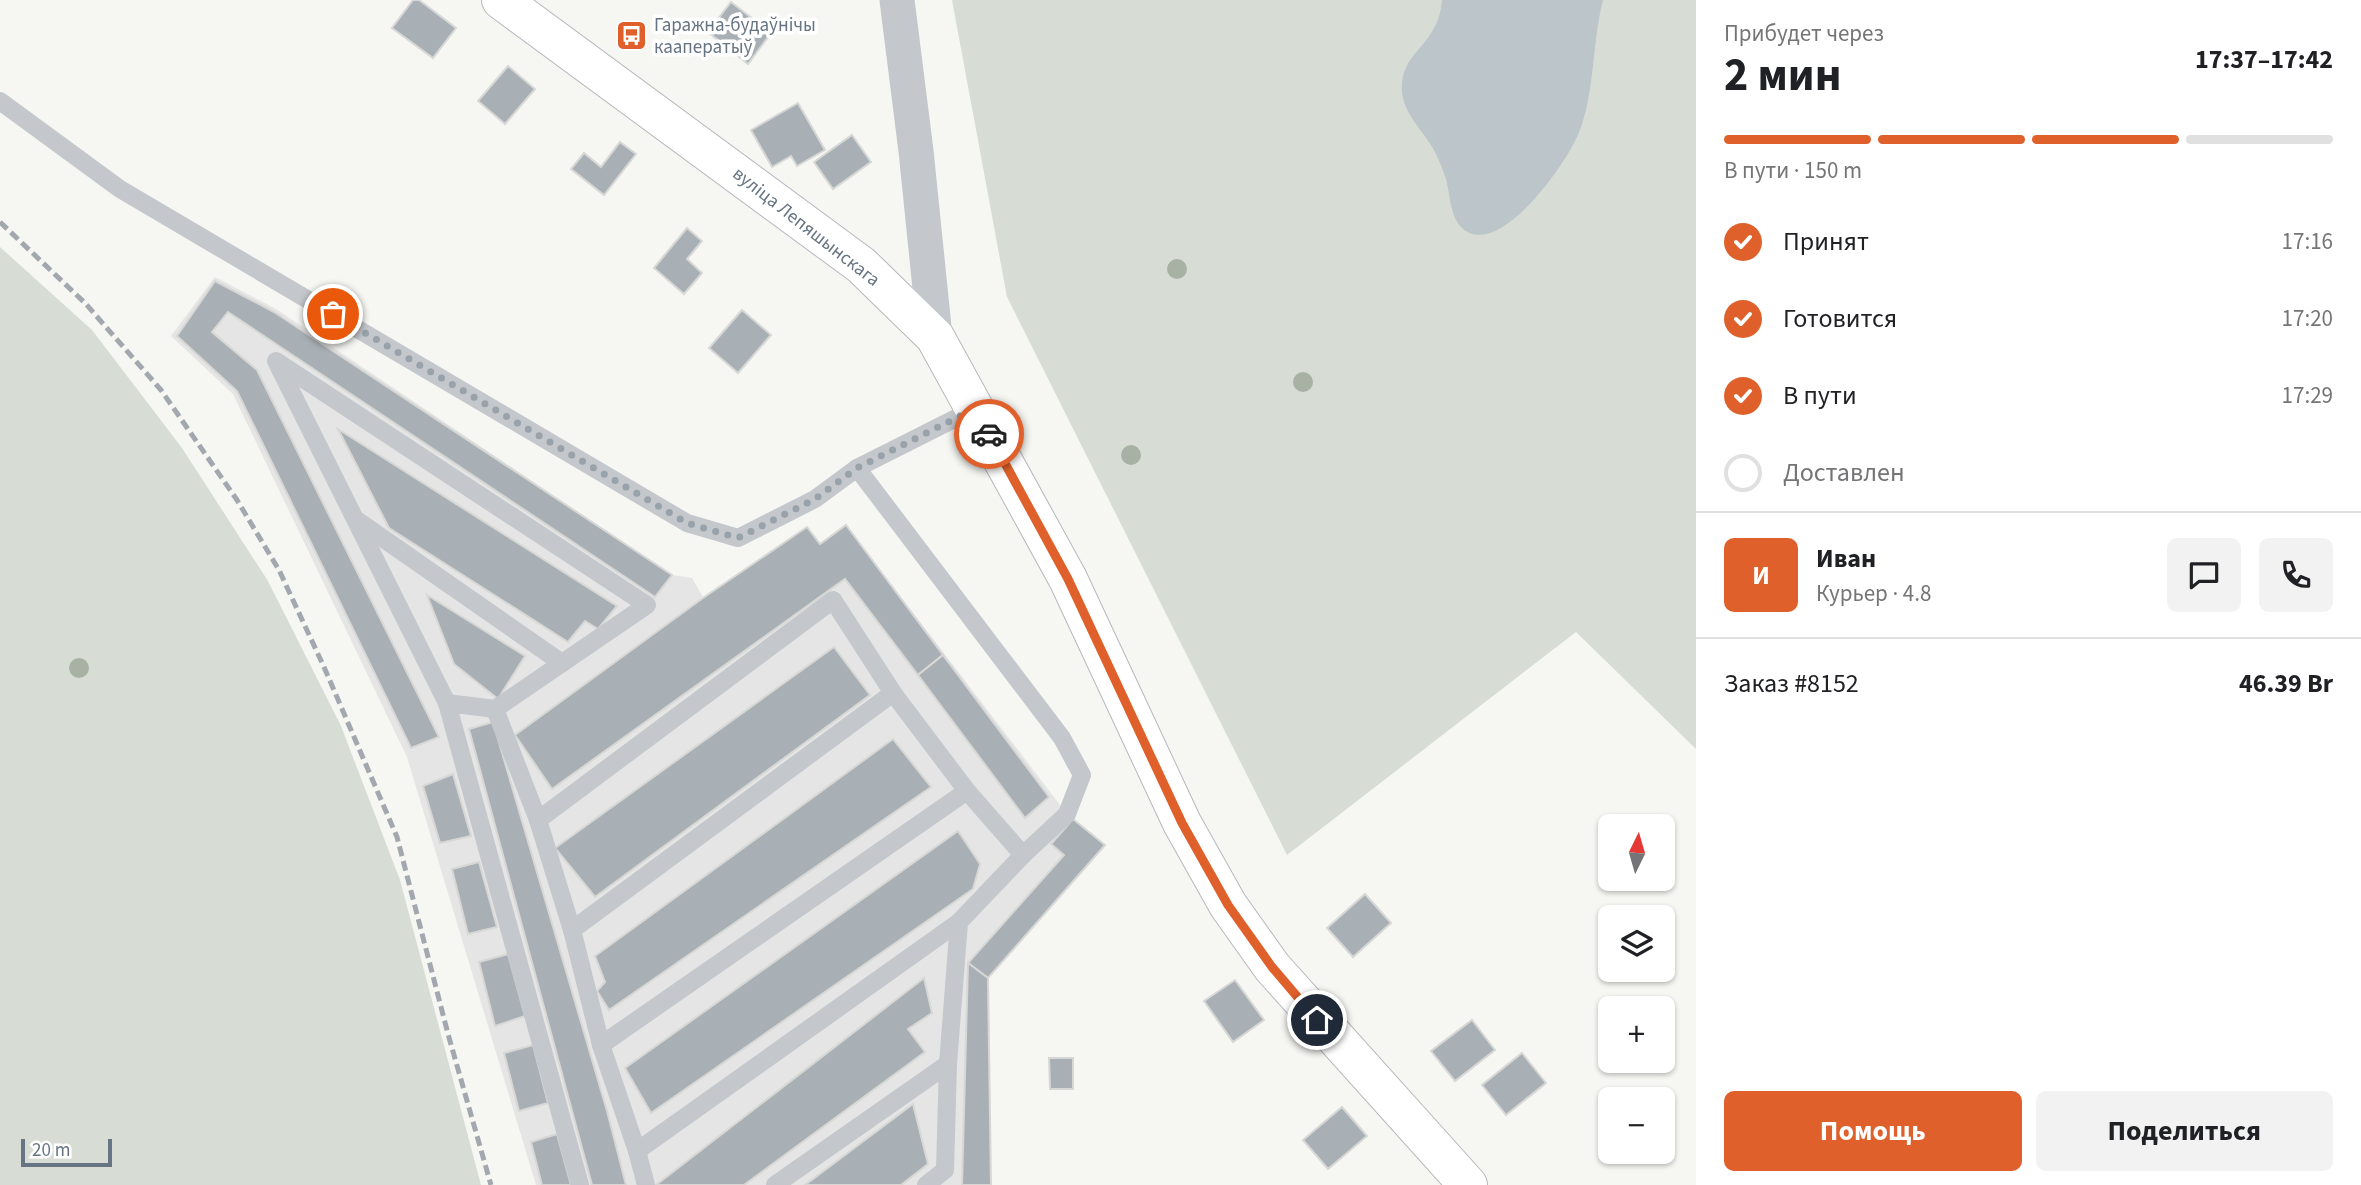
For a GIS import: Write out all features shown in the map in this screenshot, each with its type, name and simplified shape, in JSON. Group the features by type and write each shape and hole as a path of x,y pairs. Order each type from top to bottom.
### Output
{"street":[{"name":"вуліца Лепяшынскага","path":"501,0 861,265 935,337 1068,579 1182,823 1228,905 1272,967 1468,1185"},
{"path":"897,0 935,337"}],"lane":[{"path":"0,101 120,189 687,523 738,538 815,499 857,468 974,409"},
{"path":"447,703 495,709 647,605 276,361 447,703 580,1185"},
{"path":"637,1151 959,922 1023,855 1067,814 1082,775 1062,738 857,468"},
{"path":"355,519 562,663"},
{"path":"538,820 833,600 893,693 967,791 1023,855"},
{"path":"572,930 893,693"},
{"path":"495,709 538,820 572,930 601,1045 646,1185"},
{"path":"601,1045 967,791"},
{"path":"926,1185 945,1170 948,1065 959,922"},
{"path":"775,1185 948,1065"}],"shaded area":[{"path":"952,0 1696,0 1696,749 1576,632 1287,855 1007,297"},
{"path":"1442,0 1603,0 1585,114 1574,144 1548,183 1513,220 1495,231 1477,235 1462,228 1455,218 1439,161 1407,109 1402,93 1406,68 1435,26"},
{"path":"0,247 92,330 182,448 268,581 341,726 400,880 481,1185 0,1185"},
{"path":"215,277 276,309 672,575 692,578 703,597 807,527 820,544 846,525 1067,814 1105,845 988,978 991,1185 536,1185 407,757 233,394 171,336"}],"building":[{"path":"413,0 419,0 456,28 433,58 392,28"},
{"path":"731,2 771,33 748,64 708,32"},
{"path":"508,66 535,89 505,124 478,101"},
{"path":"798,103 825,150 797,166 791,156 772,167 751,130"},
{"path":"852,135 871,162 833,189 814,162"},
{"path":"620,142 636,154 604,195 571,169 584,153 601,167"},
{"path":"687,228 702,241 687,259 702,273 684,294 654,268"},
{"path":"215,281 274,312 672,575 655,597 228,312 212,332 257,370 439,737 411,748 237,391 177,336"},
{"path":"742,310 771,335 738,373 709,348"},
{"path":"338,429 617,606 598,629 585,621 568,642 389,528"},
{"path":"846,525 943,655 918,675 845,579 552,789 515,735 703,598 807,527 820,544"},
{"path":"427,595 525,656 498,699 454,664"},
{"path":"834,647 870,695 595,897 555,848"},
{"path":"943,655 1049,797 1025,818 918,675"},
{"path":"493,722 607,1111 626,1185 592,1185 469,729"},
{"path":"893,739 931,787 609,1010 597,991 605,982 595,956"},
{"path":"453,774 471,836 440,843 423,786"},
{"path":"1073,819 1105,845 988,978 968,963 1064,855 1051,844"},
{"path":"958,831 980,864 973,889 651,1113 625,1068"},
{"path":"479,862 497,927 468,934 452,869"},
{"path":"1365,894 1391,923 1353,957 1327,928"},
{"path":"508,954 525,1016 495,1026 479,962"},
{"path":"968,963 988,978 991,1185 962,1185"},
{"path":"924,978 932,1013 908,1029 925,1052 744,1185 656,1185"},
{"path":"1235,980 1264,1020 1233,1042 1204,1001"},
{"path":"1472,1020 1495,1050 1455,1081 1431,1051"},
{"path":"533,1045 548,1103 519,1111 504,1053"},
{"path":"1522,1053 1546,1083 1506,1115 1482,1085"},
{"path":"1049,1058 1073,1058 1073,1089 1050,1089"},
{"path":"913,1104 928,1164 901,1185 805,1185"},
{"path":"1342,1107 1367,1136 1328,1169 1303,1140"},
{"path":"557,1134 571,1185 542,1185 531,1142"}],"railway":[{"path":"0,222 85,303 161,390 237,500 279,570 397,837 448,1034 491,1185"}],"way so far":[{"path":"333,314 687,523 738,538 815,499 857,468 974,409 989,434"}],"place":[{"name":"Гаражна-будаўнічы кааператыў","path":"631,36"}],"route":[{"path":"989,434 1068,579 1182,823 1228,905 1272,967 1317,1020"}]}
